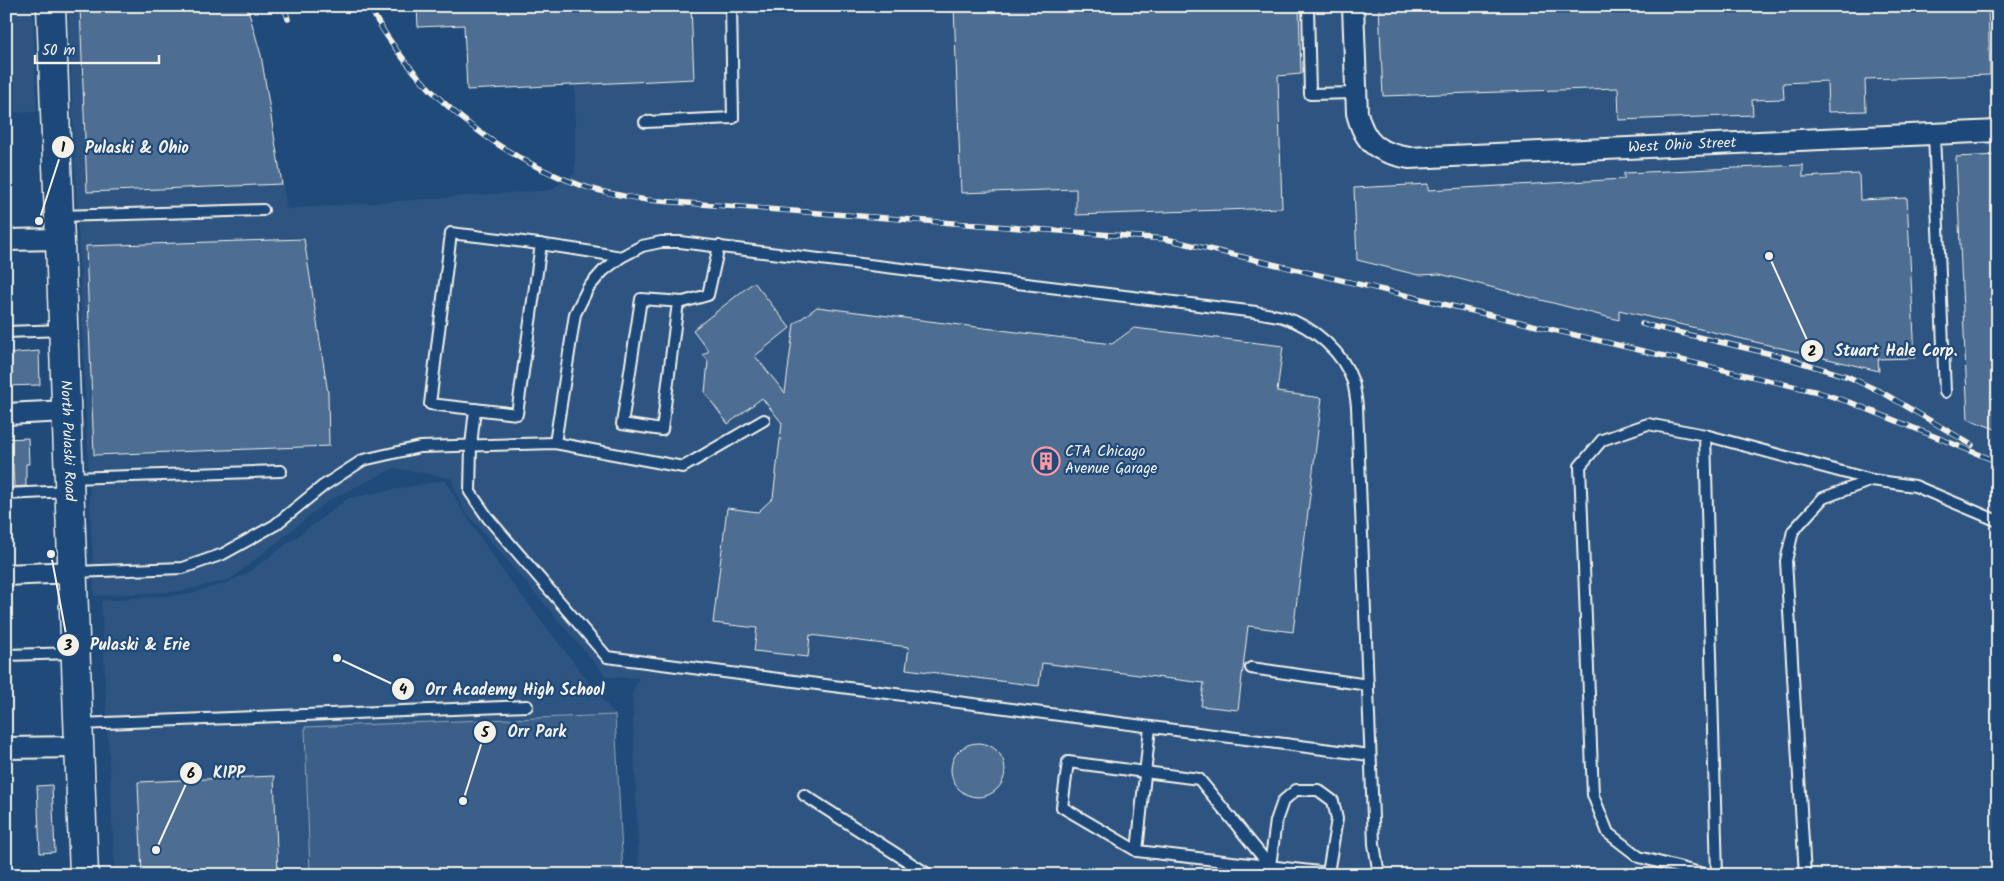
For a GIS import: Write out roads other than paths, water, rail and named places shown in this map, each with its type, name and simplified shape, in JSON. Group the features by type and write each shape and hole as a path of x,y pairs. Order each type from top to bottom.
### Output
{"main road":[{"name":"North Pulaski Road","path":"51,6 84,875"}],"street":[{"path":"1353,6 1356,93"},
{"name":"West Ohio Street","path":"1356,93 1361,130 1370,143 1389,154 1408,158 1998,131"},
{"path":"6,240 60,227"},
{"path":"6,414 67,411"},
{"path":"6,575 73,572"},
{"path":"6,748 79,735"}],"lane":[{"path":"645,122 733,118 731,6"},
{"path":"1308,6 1310,94 1356,93"},
{"path":"1934,134 1945,392"},
{"path":"60,227 263,210"},
{"path":"540,244 518,414 430,404 451,233 540,244 621,257"},
{"path":"555,443 575,314 588,288 603,271 621,257 642,246 661,242 719,246 1256,312 1284,318 1307,328 1328,343 1344,363 1352,382 1357,406 1374,844 1379,875"},
{"path":"678,302 662,430 622,424 641,299 683,302 708,295 719,246"},
{"path":"6,332 64,330"},
{"path":"475,409 471,446 470,492 488,518 607,657 1370,755"},
{"path":"73,572 182,568 223,554 274,525 322,486 363,460 420,447 555,443 683,467 764,420"},
{"path":"1708,875 1639,857 1608,833 1594,795 1580,466 1602,440 1648,424 1706,435 1872,480 1915,486 1998,521"},
{"path":"1706,435 1717,875"},
{"path":"6,494 69,485 281,471"},
{"path":"1805,875 1786,561 1793,532 1823,498 1872,480"},
{"path":"6,655 76,652"},
{"path":"1251,668 1368,685"},
{"path":"79,735 527,706"},
{"path":"1137,851 1150,727"},
{"path":"1068,762 1199,779 1270,866 1276,821 1283,801 1296,790 1318,790 1333,800 1337,819 1328,873 1137,851 1062,807 1068,762"},
{"path":"804,795 929,875"}],"railway":[{"path":"284,6 288,19"},
{"path":"369,6 387,36 408,65 458,115 486,137 516,156 547,172 597,190 647,200 1166,239 1818,392 1852,403 1998,462"},
{"path":"1642,324 1780,356 1849,377 1885,394 1972,445"}],"place":[{"name":"Pulaski & Ohio","path":"39,221"},
{"name":"Stuart Hale Corp.","path":"1769,256"},
{"name":"CTA Chicago Avenue Garage","path":"1046,461"},
{"name":"Pulaski & Erie","path":"51,554"},
{"name":"Orr Academy High School","path":"337,658"},
{"name":"Orr Park","path":"463,801"},
{"name":"KIPP","path":"156,850"}]}
